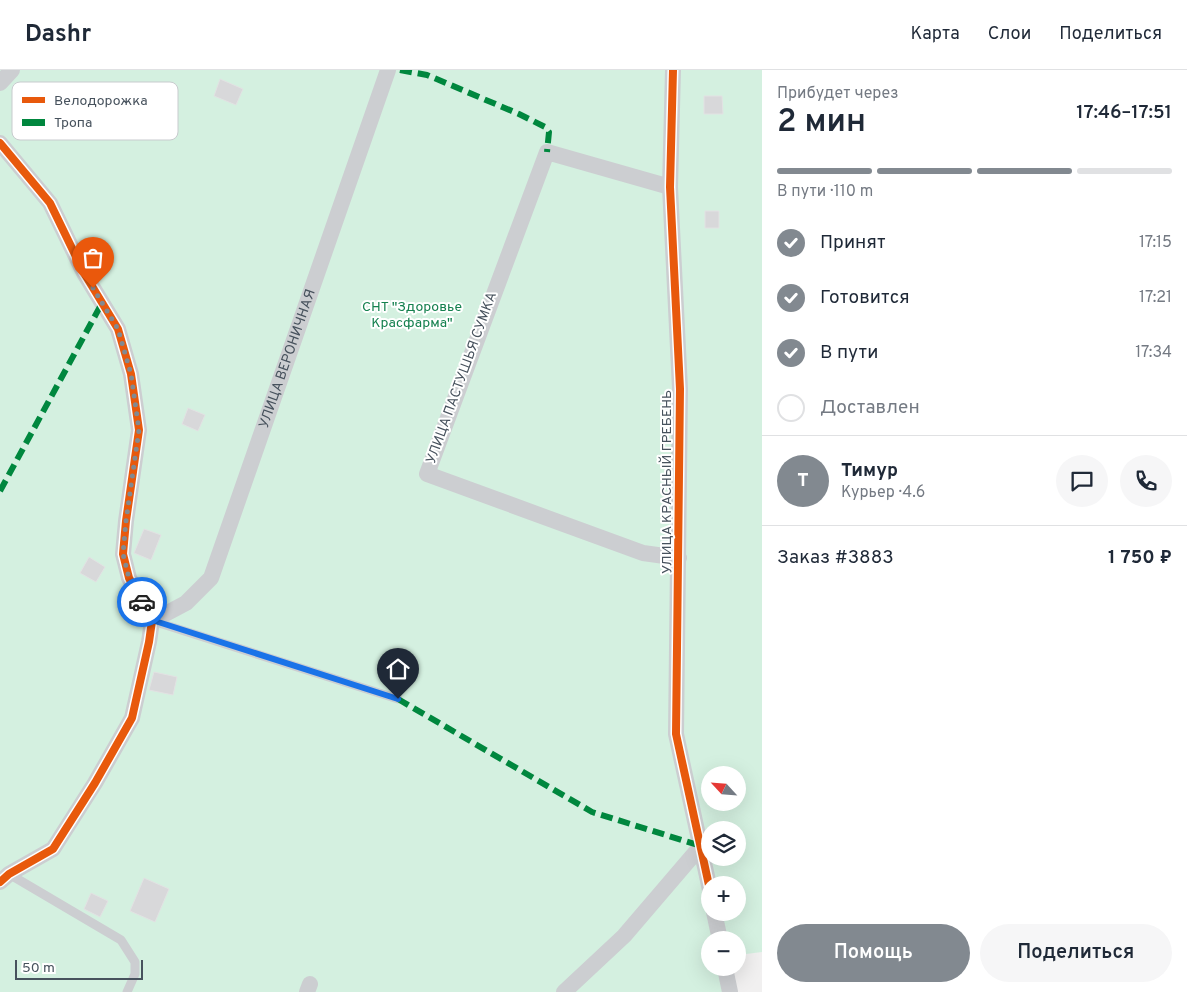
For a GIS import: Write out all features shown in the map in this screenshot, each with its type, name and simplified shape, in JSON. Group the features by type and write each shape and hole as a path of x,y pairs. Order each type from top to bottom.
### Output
{"street":[{"path":"0,83 12,70"},
{"name":"УЛИЦА ВЕРОНИЧНАЯ","path":"152,620 186,603 211,578 388,70"},
{"name":"УЛИЦА КРАСНЫЙ ГРЕБЕНЬ","path":"672,70 670,187 680,389 676,734 701,846"},
{"path":"0,144 50,204 84,273 118,329 131,374 139,430 123,554 129,578 152,620 132,718 96,783 53,849 3,875"},
{"name":"УЛИЦА ПАСТУШЬЯ СУМКА","path":"670,187 547,152 426,474 643,553 679,558"},
{"path":"564,992 624,936 701,846"},
{"path":"727,976 730,992"}],"lane":[{"path":"152,620 398,699"},
{"path":"3,875 121,940 135,962 135,974 127,992"}],"green space":[{"name":"СНТ \"Здоровье Красфарма\"","path":"0,70 762,70 762,952 746,954 746,931 701,931 701,976 721,976 724,992 0,992"}],"building":[{"path":"220,79 243,89 236,105 214,96"},
{"path":"704,96 722,96 723,114 704,114"},
{"path":"705,211 719,211 719,228 705,228"},
{"path":"188,408 205,415 198,431 182,424"},
{"path":"144,529 161,535 151,560 134,553"},
{"path":"89,557 105,567 96,582 80,573"},
{"path":"154,672 177,677 173,695 149,690"},
{"path":"144,878 169,889 155,922 130,911"},
{"path":"91,893 108,901 100,917 84,909"}],"marked path":[{"path":"400,70 427,75 545,127 549,132 547,152"},
{"path":"0,491 102,303"},
{"path":"398,699 592,812 701,846"}],"cycle path":[{"path":"673,70 670,187 680,389 676,734 707,876"},
{"path":"0,143 50,203 84,273 118,329 131,374 139,430 123,554 129,578 152,621 132,718 95,783 53,849 9,874 0,882"}],"way so far":[{"path":"93,288 118,329 131,374 139,430 123,554 129,578 142,602"}],"route":[{"path":"142,602 152,620 398,699"}]}
